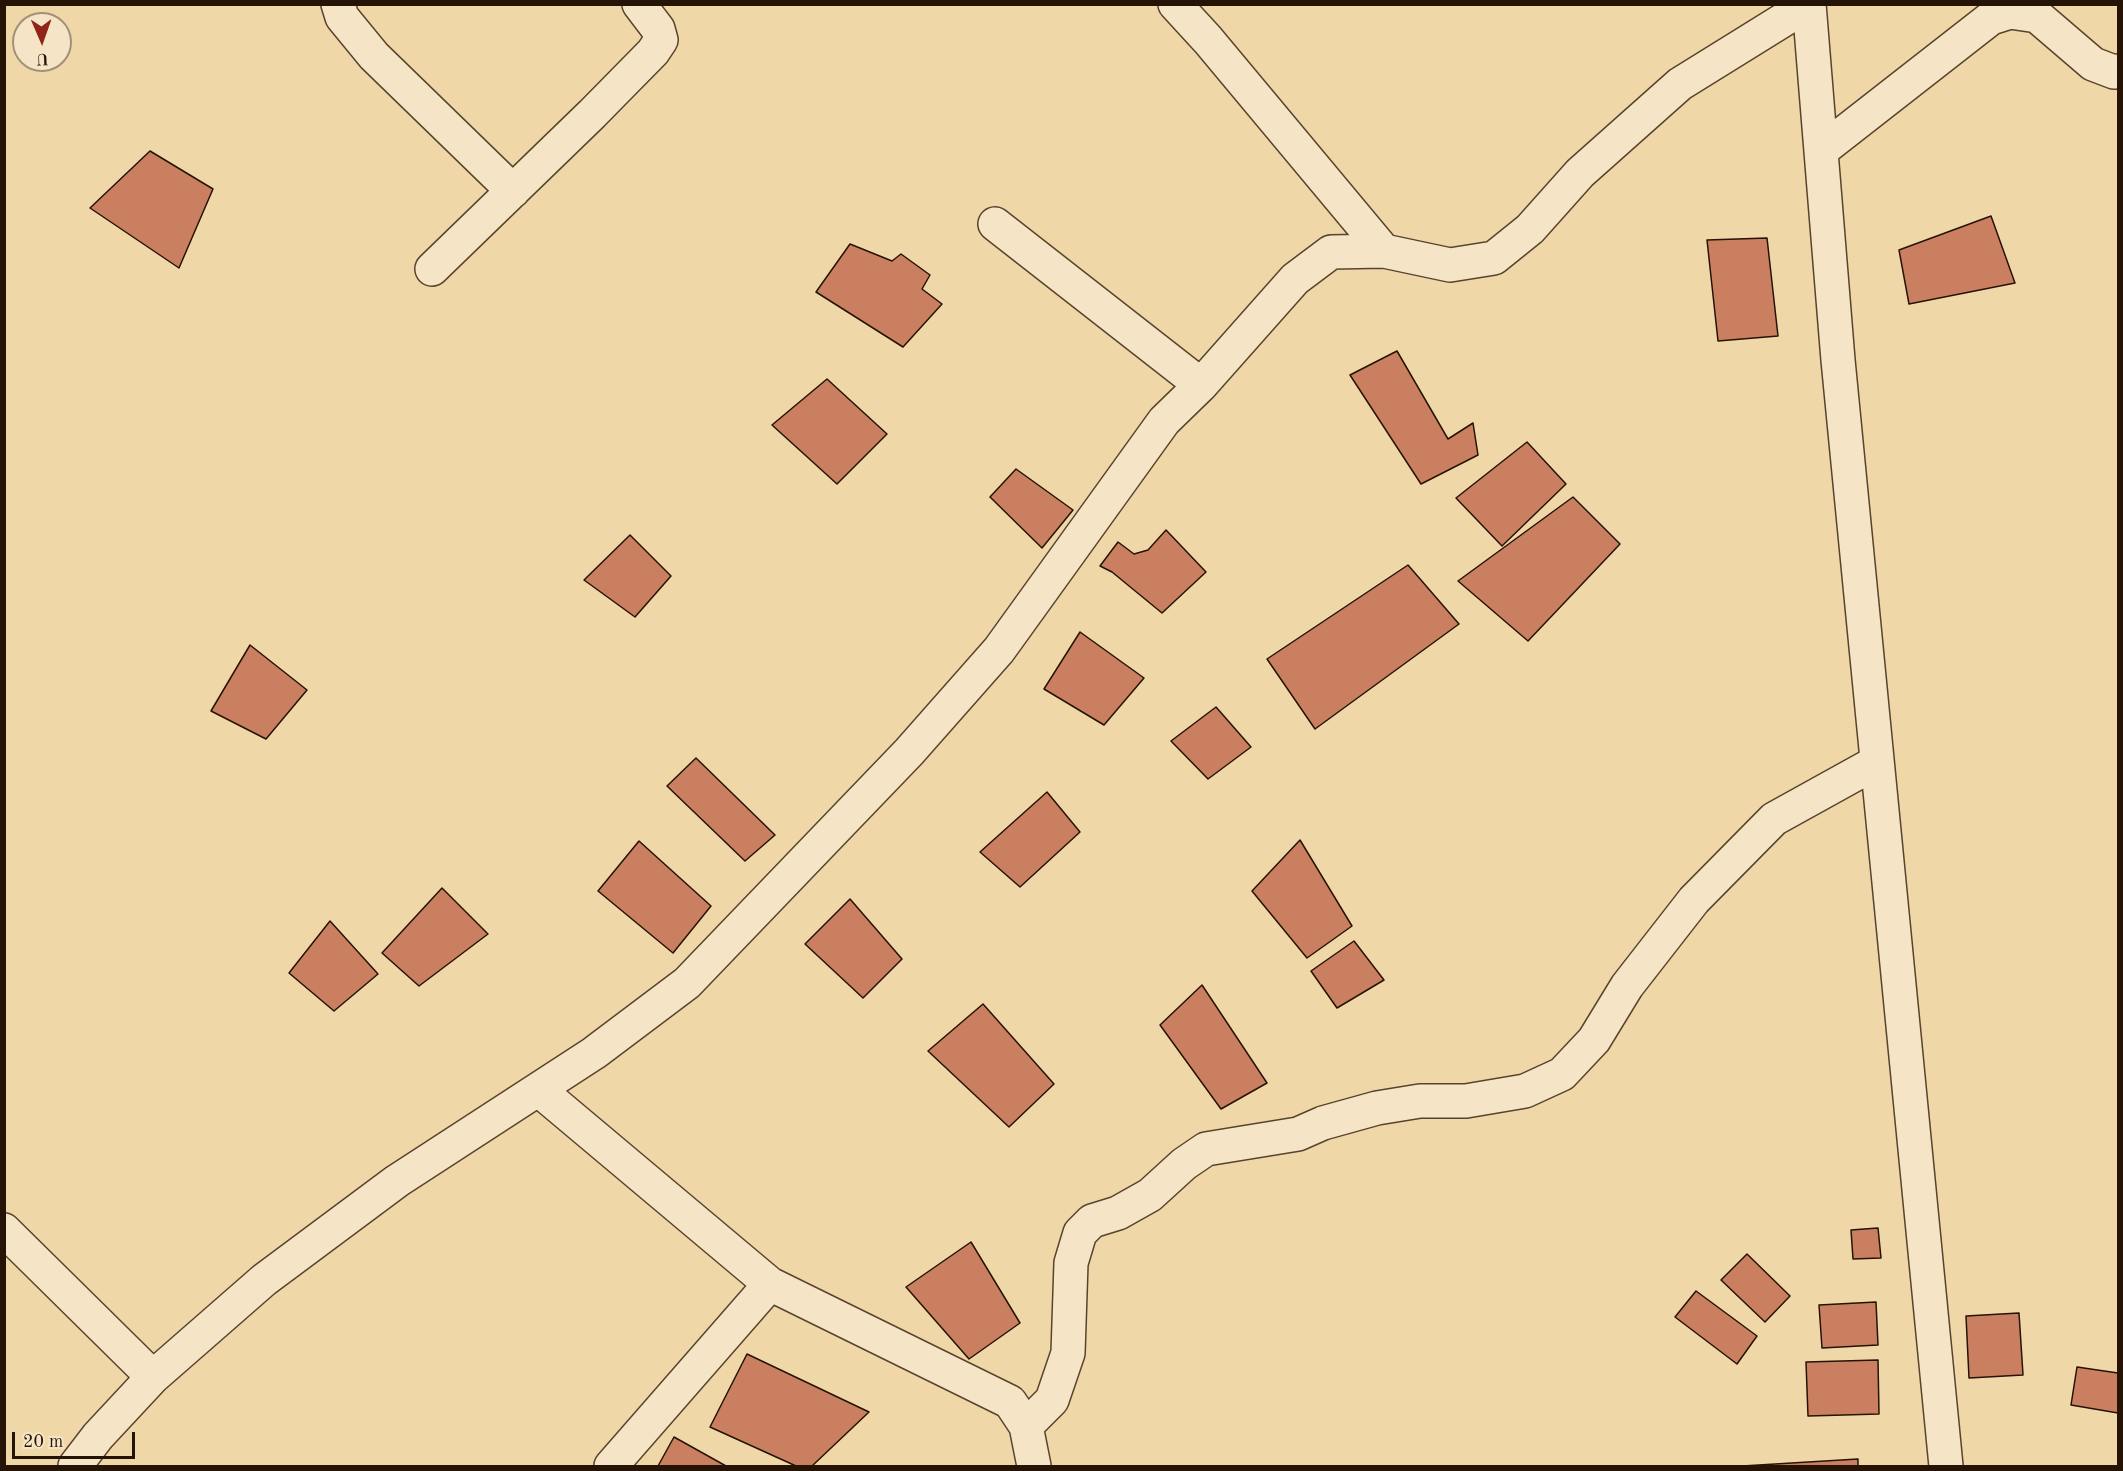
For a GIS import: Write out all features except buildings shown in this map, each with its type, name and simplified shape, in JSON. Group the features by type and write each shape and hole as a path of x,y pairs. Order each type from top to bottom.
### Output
{"street":[{"path":"338,4 342,17 374,56 513,191"},
{"path":"432,269 653,51 661,40 658,29 639,4"},
{"path":"1175,4 1208,40 1384,251"},
{"path":"75,1467 98,1436 153,1377 264,1280 397,1181 594,1053 687,983 909,752 999,650 1164,421 1201,385 1295,279 1331,252 1384,251 1450,266 1494,258 1530,229 1580,173 1680,84 1809,4 1839,371 1946,1467"},
{"path":"1822,150 1990,18 2010,12 2037,16 2093,64 2114,72 2118,71"},
{"path":"995,224 1201,385"},
{"path":"1026,1426 1052,1400 1068,1353 1071,1263 1080,1233 1092,1221 1118,1213 1150,1195 1184,1164 1206,1149 1298,1134 1323,1123 1377,1108 1419,1101 1466,1101 1525,1091 1562,1074 1594,1040 1627,986 1694,900 1774,819 1877,762"},
{"path":"539,1090 770,1284 1010,1402 1026,1426 1034,1467"},
{"path":"4,1230 153,1377"},
{"path":"611,1467 770,1284"}]}
